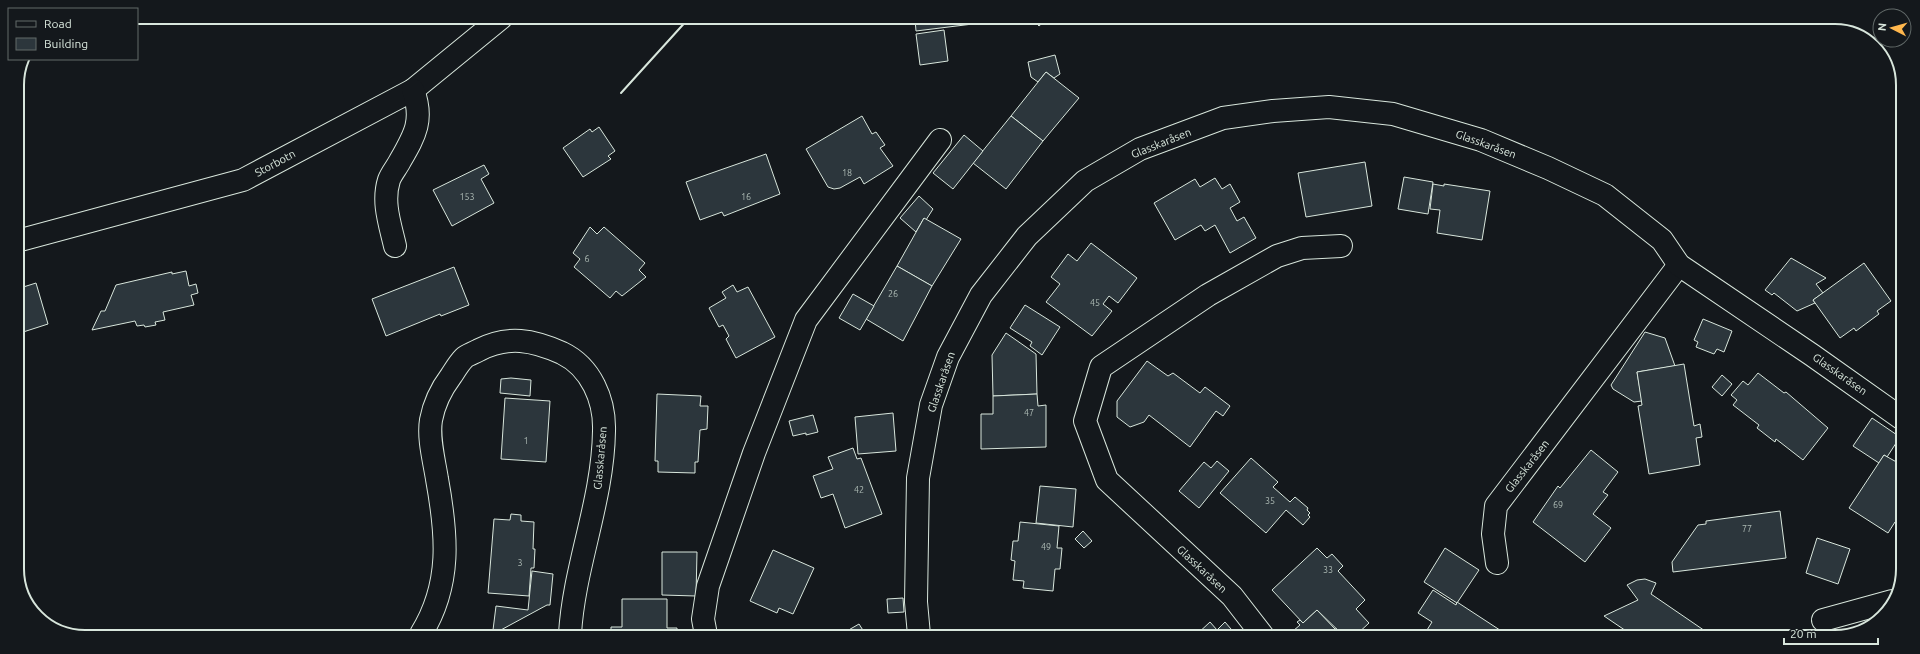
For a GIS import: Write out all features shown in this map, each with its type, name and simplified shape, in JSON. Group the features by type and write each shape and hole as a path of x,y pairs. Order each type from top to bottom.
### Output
{"street":[{"name":"Storbotn","path":"24,239 243,180 413,90 494,24"},
{"path":"395,246 385,204 389,179 406,151 418,126 419,106 413,90"},
{"name":"Glasskaråsen","path":"919,630 916,602 918,478 931,405 948,357 981,295 1027,236 1085,181 1140,149 1223,118 1273,111 1329,107 1393,114 1481,140 1548,168 1605,195 1662,240 1679,265 1812,355 1896,414"},
{"path":"705,630 703,619 708,586 754,453 806,320 940,140"},
{"name":"Glasskaråsen","path":"1258,630 1232,596 1107,480 1085,421 1101,367 1208,295 1276,256 1302,248 1341,246"},
{"name":"Glasskaråsen","path":"1497,563 1493,534 1496,522 1496,506 1679,265"},
{"name":"Glasskaråsen","path":"423,630 438,599 444,563 444,521 432,450 431,420 443,388 464,358 491,344 518,340 544,344 572,358 592,378 601,403 604,431 596,500 571,619 570,630"},
{"path":"1823,620 1886,603"}],"building":[{"path":"915,24 973,24 916,31"},
{"path":"944,30 948,61 920,65 916,34"},
{"path":"1055,55 1060,74 1054,78 1046,72 1038,82 1031,77 1028,62"},
{"path":"1046,72 1079,98 1043,141 1011,116"},
{"path":"862,116 872,134 876,132 885,145 880,148 893,166 864,184 860,177 840,188 834,189 828,187 806,149"},
{"path":"1011,116 1043,141 1006,189 973,163"},
{"path":"599,127 615,151 608,156 611,159 583,177 563,148 590,129 592,132"},
{"path":"964,135 983,151 953,189 933,173"},
{"path":"766,154 780,194 724,216 722,212 700,220 686,182"},
{"path":"1365,162 1372,206 1306,217 1298,173"},
{"path":"484,165 489,174 481,179 494,203 452,226 433,190"},
{"path":"1404,177 1433,182 1428,214 1398,209"},
{"path":"1215,178 1222,189 1230,184 1240,202 1230,208 1237,221 1244,217 1256,238 1230,253 1215,225 1205,231 1201,225 1175,240 1154,203 1195,179 1200,187"},
{"path":"1433,184 1444,186 1444,184 1490,191 1482,240 1437,233 1440,210 1430,209"},
{"path":"919,196 933,209 926,220 924,218 916,232 900,218"},
{"path":"924,218 961,239 932,286 897,266"},
{"path":"590,227 597,234 604,227 645,263 639,270 646,277 622,296 616,291 610,298 574,267 580,259 573,253"},
{"path":"1091,243 1137,278 1118,303 1109,296 1103,304 1112,311 1092,336 1046,302 1060,284 1051,277 1068,254 1077,261"},
{"path":"1791,258 1826,278 1816,284 1823,293 1813,300 1815,303 1797,311 1774,293 1772,295 1765,290"},
{"path":"1864,263 1891,301 1877,311 1879,314 1856,331 1854,328 1840,338 1813,300"},
{"path":"897,266 932,286 903,341 866,319"},
{"path":"454,267 469,305 441,316 440,314 386,336 372,299"},
{"path":"186,271 189,286 196,284 198,293 191,295 194,305 163,312 165,320 155,322 156,325 145,327 144,325 137,326 135,321 92,330 101,311 105,311 116,285 172,272 172,274"},
{"path":"36,283 48,324 24,332 24,287"},
{"path":"733,285 737,292 748,287 775,337 736,358 726,339 729,336 723,325 719,327 709,308 726,298 722,292"},
{"path":"853,294 874,306 860,330 839,318"},
{"path":"1025,305 1060,327 1042,355 1030,346 1032,342 1010,328"},
{"path":"1703,319 1732,331 1724,352 1717,349 1714,354 1696,347 1698,342 1694,340"},
{"path":"1645,332 1665,338 1675,366 1637,372 1642,401 1634,402 1613,389 1611,385"},
{"path":"1006,333 1036,354 1037,394 993,396 992,355"},
{"path":"1147,361 1168,376 1173,373 1200,393 1205,387 1230,406 1223,416 1216,411 1190,447 1149,415 1144,422 1130,427 1117,417 1117,401"},
{"path":"1684,364 1694,426 1700,424 1702,437 1696,438 1700,465 1649,474 1638,406 1642,405 1637,372"},
{"path":"1758,373 1784,393 1786,392 1828,428 1803,460 1776,439 1775,442 1757,428 1759,425 1733,405 1737,400 1731,395 1743,381 1748,385"},
{"path":"1722,375 1732,384 1722,396 1712,387"},
{"path":"511,378 531,380 530,396 500,393 501,379"},
{"path":"657,394 701,396 700,406 708,406 707,429 700,430 698,462 695,462 695,473 658,472 658,461 655,461"},
{"path":"1037,394 1038,406 1046,405 1046,447 981,449 981,414 993,414 993,396"},
{"path":"505,398 550,401 546,462 501,459"},
{"path":"893,413 896,451 858,454 855,417"},
{"path":"813,415 818,432 793,436 789,421"},
{"path":"1872,418 1896,434 1896,443 1887,457 1884,455 1879,463 1853,446"},
{"path":"853,448 857,459 861,458 882,514 845,528 833,494 821,498 813,476 833,469 828,457"},
{"path":"1591,450 1618,472 1603,492 1608,495 1593,514 1611,528 1585,562 1533,522 1558,486 1560,488"},
{"path":"1884,455 1896,462 1896,523 1888,533 1849,508"},
{"path":"1251,458 1278,482 1273,487 1290,502 1295,497 1308,508 1307,510 1310,513 1308,515 1310,517 1303,525 1286,510 1266,533 1220,493"},
{"path":"1217,461 1229,471 1199,508 1179,491 1204,462 1211,468"},
{"path":"1040,486 1076,489 1073,527 1036,523"},
{"path":"1780,511 1786,558 1673,572 1672,562 1698,525 1706,524 1706,521"},
{"path":"511,514 521,515 521,521 534,522 534,568 531,568 529,596 488,593 494,519 510,520"},
{"path":"1020,522 1059,526 1057,548 1062,548 1060,569 1055,569 1053,591 1023,588 1024,581 1013,580 1015,561 1011,560 1013,541 1018,541"},
{"path":"1083,531 1092,541 1084,548 1075,539"},
{"path":"1817,538 1850,549 1838,584 1806,573"},
{"path":"1317,548 1327,558 1332,554 1343,566 1338,571 1365,600 1356,609 1369,623 1361,630 1338,630 1317,610 1303,623 1272,590"},
{"path":"1445,548 1479,570 1457,603 1424,582"},
{"path":"773,550 814,568 793,614 779,608 777,613 750,601"},
{"path":"662,552 697,552 696,596 662,595"},
{"path":"532,571 553,574 550,605 547,605 501,630 493,630 496,606 528,610"},
{"path":"1645,579 1656,583 1651,594 1704,630 1625,630 1604,616 1638,600 1627,585 1637,580"},
{"path":"1433,590 1456,605 1457,602 1500,630 1427,630 1432,622 1418,613"},
{"path":"903,598 904,612 888,613 887,599"},
{"path":"622,599 667,599 667,628 677,628 677,630 611,630 611,627 622,627"},
{"path":"1317,610 1335,629 1337,629 1294,630 1300,625 1297,622 1300,620 1303,623"},
{"path":"1210,622 1217,630 1201,630"},
{"path":"1225,622 1232,630 1217,630"},
{"path":"859,624 863,630 849,630"}],"wall":[{"path":"621,93 684,24"}]}
